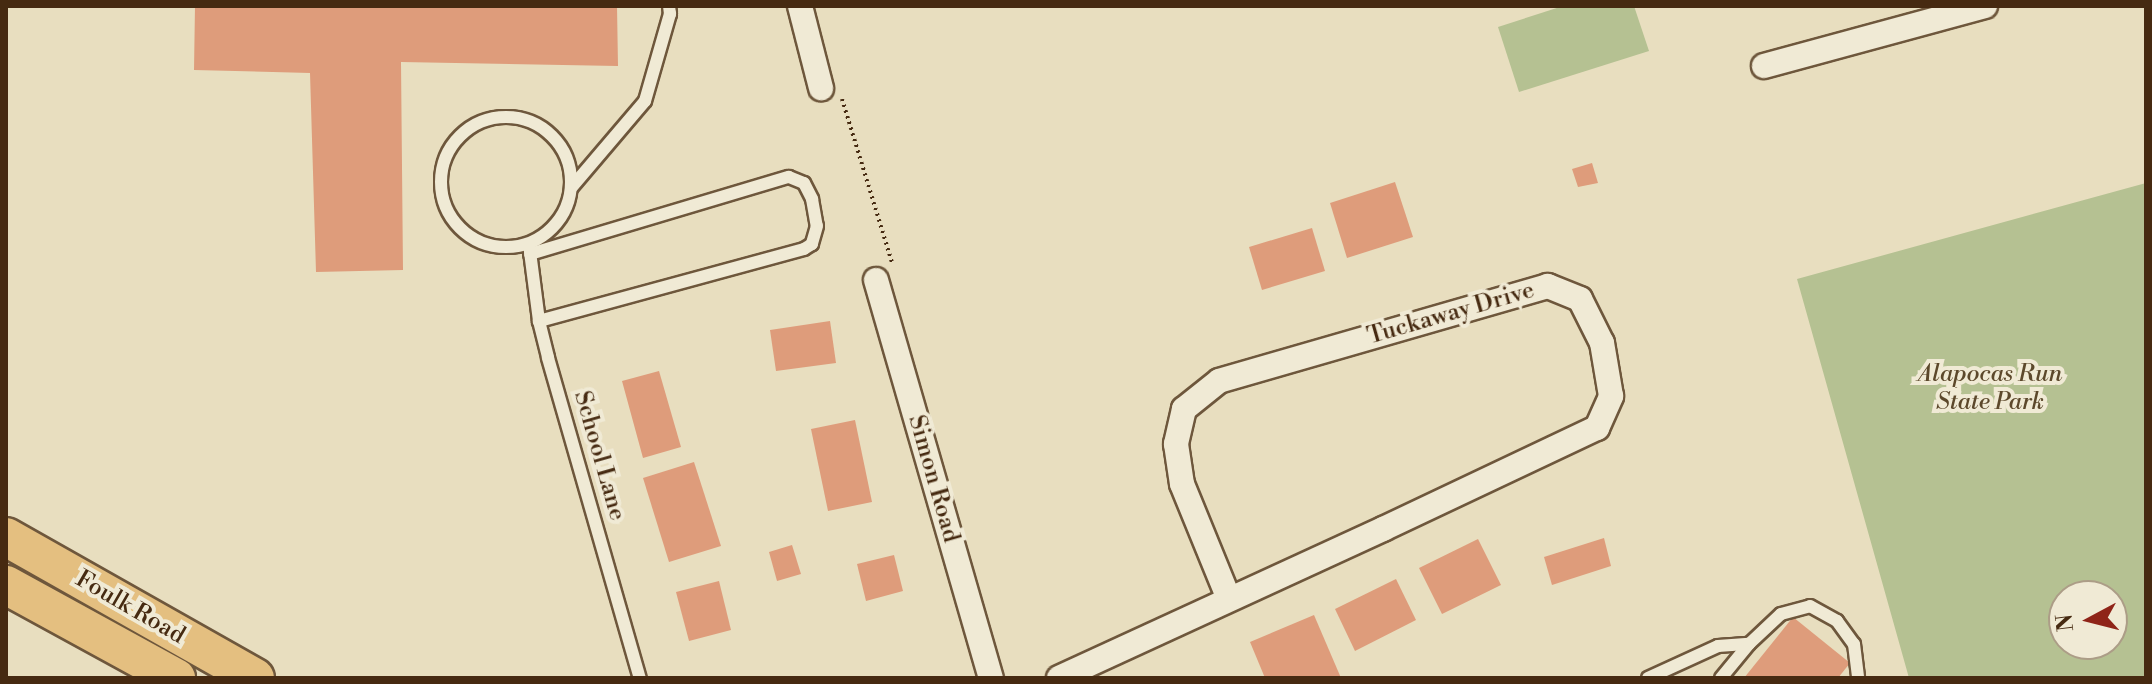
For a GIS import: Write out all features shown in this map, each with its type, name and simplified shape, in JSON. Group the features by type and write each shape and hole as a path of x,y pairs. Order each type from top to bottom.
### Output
{"main road":[{"name":"Foulk Road","path":"6,537 255,678"},
{"name":"Foulk Road","path":"6,585 176,678"}],"street":[{"path":"800,6 821,88"},
{"path":"1764,66 1985,6"},
{"name":"Simon Road","path":"884,272 991,678"},
{"name":"Tuckaway Drive","path":"1059,678 1597,428 1611,396 1602,343 1580,299 1548,286 1219,381 1184,409 1176,444 1182,484 1229,599"}],"lane":[{"path":"571,188 645,101 670,14 669,6"},
{"path":"530,249 565,210 571,188 567,159 552,136 535,123 514,117 493,118 474,125 456,139 444,159 440,182 448,213 462,232 481,243 530,249 789,177 804,183 812,199 817,226 812,244 784,255 539,321"},
{"name":"School Lane","path":"530,249 539,321 640,678"},
{"path":"1721,678 1749,644 1781,614 1810,606 1837,621 1854,644 1858,678"},
{"path":"1648,678 1718,646 1749,644"}],"path":[{"path":"821,88 839,87 884,272"}],"green space":[{"path":"1563,6 1634,6 1649,51 1519,92 1498,27"},
{"name":"Alapocas Run State Park","path":"2146,183 2146,678 1909,678 1797,279"}],"building":[{"path":"195,6 617,6 618,66 401,62 403,270 316,272 310,73 194,70"},
{"path":"1592,163 1598,183 1578,187 1572,169"},
{"path":"1395,182 1413,237 1347,258 1330,203"},
{"path":"1312,228 1325,271 1262,290 1249,247"},
{"path":"830,321 836,363 776,371 770,330"},
{"path":"659,371 681,447 643,458 622,381"},
{"path":"855,420 872,502 828,511 811,429"},
{"path":"694,462 721,546 669,562 643,478"},
{"path":"1604,538 1611,566 1552,585 1544,557"},
{"path":"1478,539 1501,585 1442,614 1419,568"},
{"path":"792,545 801,574 777,581 769,552"},
{"path":"894,555 903,591 866,601 857,564"},
{"path":"1396,579 1416,620 1355,651 1335,609"},
{"path":"719,581 731,630 689,641 676,592"},
{"path":"1314,615 1341,678 1265,678 1250,642"},
{"path":"1793,617 1850,663 1838,678 1744,678"}]}
